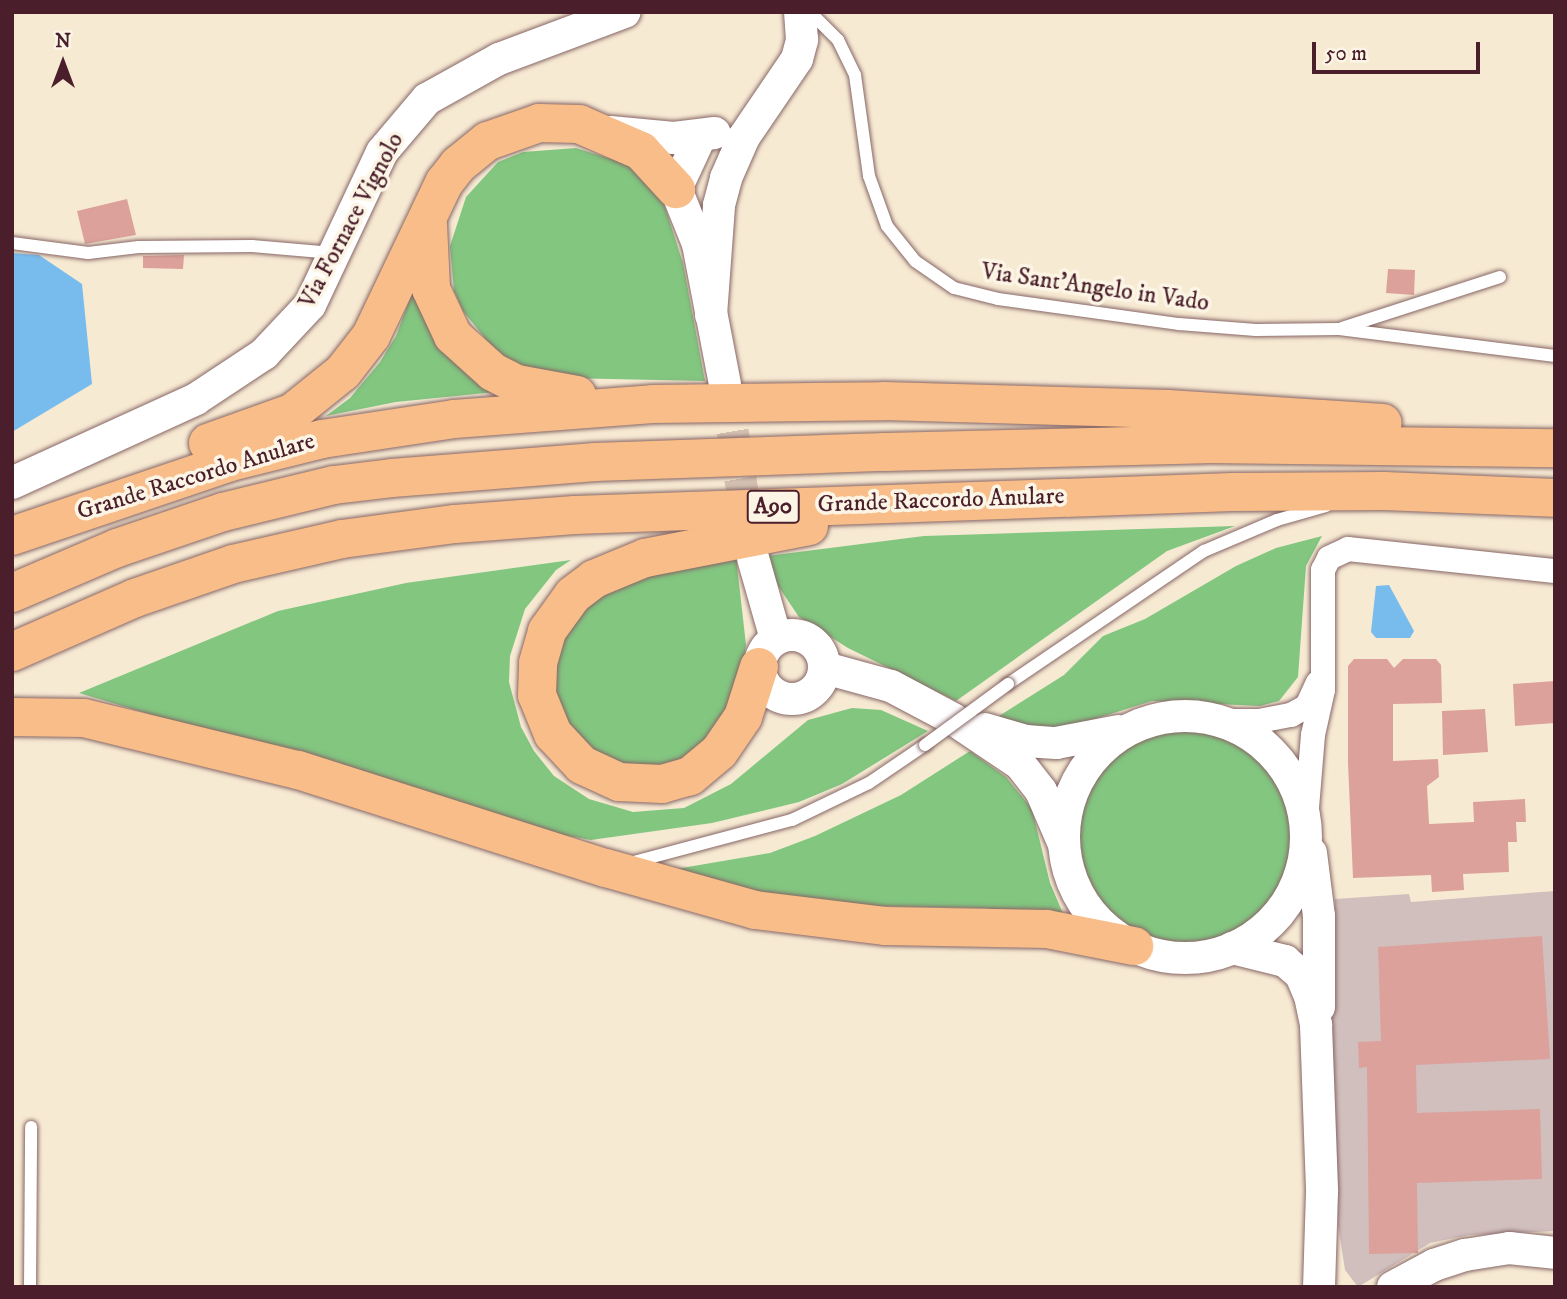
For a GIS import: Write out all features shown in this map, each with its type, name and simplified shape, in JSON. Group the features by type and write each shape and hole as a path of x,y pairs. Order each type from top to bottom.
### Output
{"highway":[{"path":"12,534 92,488 307,404 343,372 371,336 458,165 502,134 553,122 603,131 641,151 676,189"},
{"path":"429,218 427,260 431,289 440,316 469,354 517,384 652,404"},
{"name":"Grande Raccordo Anulare","path":"12,534 180,477 322,439 454,419 652,404 884,401 1168,409 1412,425 1555,446"},
{"name":"Grande Raccordo Anulare","path":"12,593 117,548 212,515 334,485 392,478 595,462 885,452 1205,444 1555,446"},
{"name":"Grande Raccordo Anulare","path":"12,652 184,581 342,539 575,515 946,501 1384,491 1555,498"},
{"path":"768,653 743,717 719,752 690,776 662,784 619,782 582,765 553,734 537,695 541,647 555,617 582,587 609,572 691,547 946,501"},
{"path":"12,717 84,718 298,770 606,868 755,910 807,919 1035,928 1134,946"}],"street":[{"name":"Via Fornace Vignolo","path":"12,483 227,382 298,321 337,253 382,152 427,99 499,59 625,12"},
{"path":"711,315 719,205 744,137 772,98 800,51 800,12"},
{"path":"603,131 700,137 746,119 772,98"},
{"path":"700,137 676,189 698,244 725,384"},
{"path":"825,668 891,685 953,719 1031,775 1067,851 1076,885 1089,910 1108,930 1134,946 1183,958 1232,948 1261,932 1289,904 1298,883 1323,668 1325,562 1348,549 1555,572"},
{"path":"752,558 768,653 764,685 788,700 815,689 825,668"},
{"path":"768,653 794,634 813,642 825,668"},
{"path":"953,719 1038,742 1124,730 1165,720 1273,720 1300,711 1312,698 1323,668"},
{"path":"1208,722 1247,733 1275,754 1295,786 1315,873 1321,993 1316,1025 1322,1192 1319,1287"},
{"path":"1067,851 1066,817 1075,785 1093,755 1124,730"},
{"path":"1232,948 1276,956 1293,966 1306,984 1316,1025"},
{"path":"1322,1192 1342,1287"},
{"path":"1393,1287 1434,1265 1473,1254 1509,1248 1555,1254"}],"lane":[{"name":"Via Sant'Angelo in Vado","path":"810,12 838,40 856,75 869,176 883,216 906,252 938,280 983,296 1169,323 1256,330 1339,329 1555,356"},
{"path":"12,243 88,253 139,247 252,246 337,253"},
{"path":"1339,329 1500,277"},
{"path":"606,868 792,820 869,783 1008,684 1204,551 1277,520 1384,491"},
{"path":"30,1287 31,1127"}],"shaded area":[{"path":"1555,891 1555,1231 1469,1235 1430,1243 1358,1287 1345,1270 1338,1225 1329,1008 1335,899 1409,894 1411,902"}],"green space":[{"path":"576,148 627,164 664,204 683,263 705,381 563,378 520,368 493,348 463,311 454,291 450,246 466,197 498,162 523,152"},
{"path":"419,274 506,391 396,402 326,416 350,398 380,362 396,336"},
{"path":"1235,526 1167,551 956,701 848,648 799,617 774,580 767,556 924,536"},
{"path":"1322,536 1306,566 1298,677 1279,701 1260,706 1152,701 1069,727 1018,728 999,716 1064,675 1103,636 1145,619 1236,566 1276,548"},
{"path":"736,557 746,645 736,706 684,767 606,764 556,718 551,668 574,613 623,581"},
{"path":"571,560 556,570 525,609 510,656 509,682 521,727 534,751 554,776 589,799 633,812 684,808 731,784 808,720 852,708 881,710 928,731 842,784 799,802 712,823 591,840 536,830 79,693 278,611 406,583"},
{"path":"1186,730 1227,738 1245,747 1261,761 1275,777 1284,795 1292,836 1284,877 1275,895 1261,911 1245,925 1227,934 1186,942 1145,934 1127,925 1111,911 1097,895 1088,877 1080,836 1088,795 1097,777 1111,761 1127,747 1145,738"},
{"path":"970,751 1006,777 1032,809 1050,883 1064,916 983,908 815,905 664,871 770,853 815,836 901,795"}],"water":[{"path":"12,253 39,255 82,284 92,384 12,432"},
{"path":"1389,585 1414,631 1410,638 1376,638 1371,632 1376,586"}],"building":[{"path":"127,199 136,235 85,244 77,211"},
{"path":"184,255 183,269 143,268 143,256"},
{"path":"1388,269 1415,270 1414,295 1386,293"},
{"path":"1354,659 1387,659 1394,668 1403,659 1436,659 1441,665 1442,703 1393,704 1393,761 1438,759 1439,777 1427,786 1429,824 1474,822 1473,802 1525,799 1526,822 1516,822 1517,842 1508,842 1509,872 1463,874 1464,890 1432,892 1431,875 1353,878 1348,763 1348,666"},
{"path":"1555,681 1555,723 1515,726 1513,684"},
{"path":"1485,709 1488,752 1443,755 1442,711"},
{"path":"1542,936 1550,1059 1416,1065 1417,1113 1540,1109 1542,1179 1417,1183 1418,1253 1369,1254 1367,1067 1359,1068 1358,1042 1381,1041 1378,947"}],"tunnel":[{"path":"725,384 749,533"}]}
